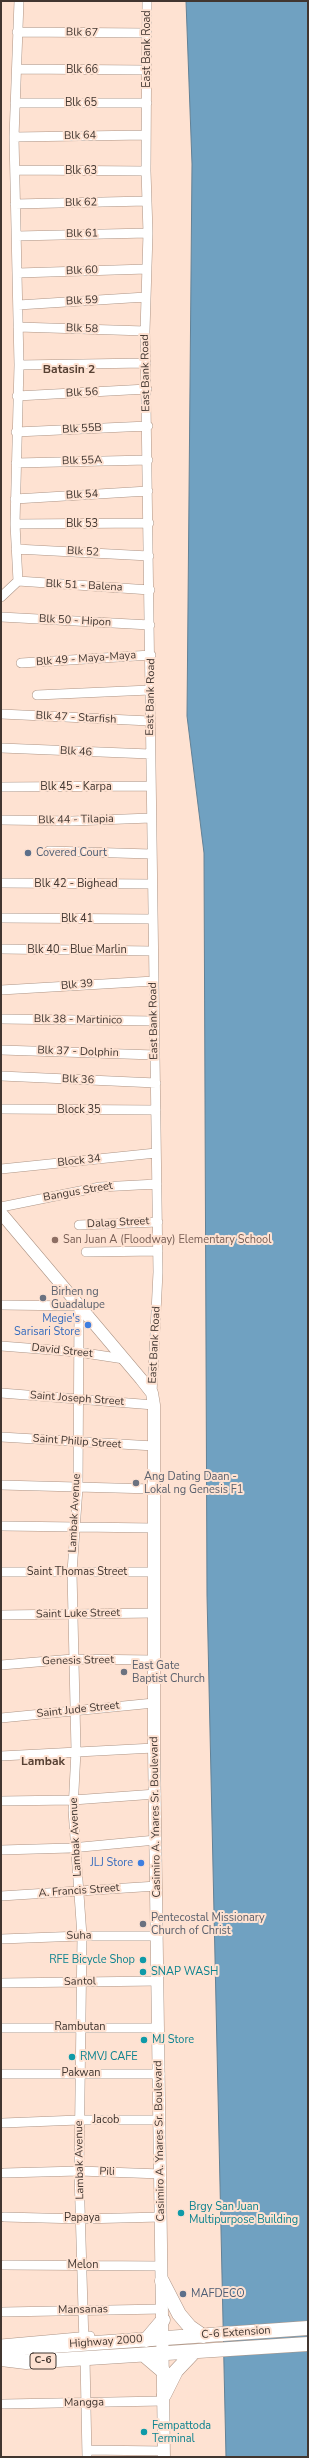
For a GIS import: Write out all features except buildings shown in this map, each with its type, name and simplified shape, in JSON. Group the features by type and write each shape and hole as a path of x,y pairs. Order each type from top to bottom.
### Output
{"main road":[{"path":"1,1213 124,1359 153,1399"},
{"name":"Casimiro A. Ynares Sr. Boulevard","path":"153,1399 155,1613 154,1748 156,1794 163,2314"},
{"path":"162,2281 179,2314 190,2327 206,2336"},
{"path":"163,2314 154,2337 163,2354 164,2454"},
{"name":"C-6 Extension","path":"154,2337 206,2336 308,2328"},
{"name":"Highway 2000","path":"1,2354 24,2348 84,2340 154,2337"},
{"name":"C-6 Extension","path":"163,2354 308,2344"},
{"path":"164,2398 176,2371 196,2352"},
{"name":"Highway 2000","path":"1,2359 26,2362 163,2354"},
{"path":"144,2355 164,2372"}],"street":[{"path":"1,597 18,581 15,524 16,432 19,365 18,273 15,204 16,170 14,137 19,1"},
{"name":"East Bank Road","path":"147,1 146,171 148,233 145,331 148,426 151,655 150,786 156,1083 156,1184 158,1222 153,1399"},
{"name":"Blk 67","path":"17,32 147,33"},
{"name":"Blk 66","path":"17,70 146,70"},
{"name":"Blk 65","path":"15,103 147,103"},
{"name":"Blk 64","path":"14,137 146,135"},
{"name":"Blk 63","path":"16,170 146,171"},
{"name":"Blk 62","path":"15,204 147,201"},
{"name":"Blk 61","path":"17,236 148,233"},
{"name":"Blk 60","path":"18,273 147,269"},
{"name":"Blk 59","path":"18,305 146,297"},
{"name":"Blk 58","path":"18,327 145,331"},
{"path":"19,365 146,363"},
{"name":"Blk 56","path":"17,396 147,389"},
{"name":"Blk 55B","path":"16,432 148,426"},
{"name":"Blk 55A","path":"16,463 148,460"},
{"name":"Blk 54","path":"16,499 148,491"},
{"name":"Blk 53","path":"15,524 149,523"},
{"name":"Blk 52","path":"16,549 149,556"},
{"name":"Blk 51 - Balena","path":"18,581 150,590"},
{"name":"Blk 50 - Hipon","path":"1,617 150,625"},
{"name":"Blk 49 - Maya-Maya","path":"21,663 151,655"},
{"path":"37,694 150,690"},
{"name":"Blk 47 - Starfish","path":"1,714 150,721"},
{"name":"Blk 46","path":"1,748 150,754"},
{"name":"Blk 45 - Karpa","path":"1,787 150,786"},
{"name":"Blk 44 - Tilapia","path":"1,820 72,821 151,818"},
{"path":"49,852 152,854"},
{"name":"Blk 42 - Bighead","path":"1,883 152,884"},
{"name":"Blk 41","path":"1,918 153,919"},
{"name":"Blk 40 - Blue Marlin","path":"1,949 153,951"},
{"name":"Blk 39","path":"1,990 154,981"},
{"name":"Blk 38 - Martinico","path":"1,1019 155,1021"},
{"name":"Blk 37 - Dolphin","path":"1,1050 155,1055"},
{"name":"Blk 36","path":"1,1076 156,1083"},
{"name":"Block 35","path":"1,1109 156,1110"},
{"name":"Block 34","path":"1,1168 156,1153"},
{"name":"Bangus Street","path":"1,1207 100,1187 156,1184"},
{"name":"Dalag Street","path":"79,1225 158,1222"},
{"path":"86,1252 158,1251"},
{"path":"1,1305 79,1306"},
{"name":"Lambak Avenue","path":"79,1306 77,1398 78,1488 74,1528 72,1614 76,1709 76,1750 73,1800 82,1936 79,2171 83,2265 84,2340"},
{"name":"David Street","path":"1,1346 78,1352 124,1359"},
{"name":"Saint Joseph Street","path":"1,1393 77,1398 153,1399"},
{"name":"Saint Philip Street","path":"1,1437 154,1446"},
{"path":"1,1485 153,1490"},
{"path":"2,1526 154,1528"},
{"name":"Saint Thomas Street","path":"1,1572 154,1572"},
{"name":"Saint Luke Street","path":"1,1615 155,1613"},
{"name":"Genesis Street","path":"1,1665 73,1659 154,1660"},
{"name":"Saint Jude Street","path":"1,1718 76,1709 154,1703"},
{"path":"1,1756 76,1750 154,1748"},
{"path":"1,1800 73,1800 156,1794"},
{"path":"1,1850 76,1847 156,1840"},
{"name":"A. Francis Street","path":"1,1896 157,1886"},
{"name":"Suha","path":"1,1939 82,1936 158,1936"},
{"name":"Santol","path":"1,1983 158,1981"},
{"name":"Rambutan","path":"1,2028 159,2028"},
{"name":"Pakwan","path":"2,2074 160,2074"},
{"name":"Jacob","path":"3,2123 79,2120 160,2120"},
{"name":"Pili","path":"4,2172 79,2171 161,2174"},
{"name":"Papaya","path":"4,2217 81,2219 161,2217"},
{"name":"Melon","path":"4,2264 162,2266"},
{"name":"Mansanas","path":"3,2312 84,2309 163,2314"},
{"name":"Highway 2000","path":"1,2344 84,2340"},
{"path":"85,2358 87,2453 164,2454"},
{"name":"Mangga","path":"4,2404 86,2403 164,2398"}],"water":[{"path":"186,1 308,1 308,2457 226,2457 207,1595 204,853 187,716 192,164"}],"place":[{"name":"Covered Court","path":"28,853"},
{"name":"San Juan A (Floodway) Elementary School","path":"55,1240"},
{"name":"Birhen ng Guadalupe","path":"43,1298"},
{"name":"Megie's Sarisari Store","path":"88,1325"},
{"name":"Ang Dating Daan - Lokal ng Genesis F1","path":"136,1483"},
{"name":"East Gate Baptist Church","path":"124,1672"},
{"name":"JLJ Store","path":"141,1863"},
{"name":"Pentecostal Missionary Church of Christ","path":"143,1924"},
{"name":"RFE Bicycle Shop","path":"143,1960"},
{"name":"SNAP WASH","path":"143,1972"},
{"name":"MJ Store","path":"144,2040"},
{"name":"RMVJ CAFE","path":"72,2057"},
{"name":"Brgy San Juan Multipurpose Building","path":"181,2213"},
{"name":"MAFDECO","path":"183,2294"},
{"name":"Fempattoda Terminal","path":"144,2432"}],"district":[{"name":"Batasin 2","path":"69,370"},
{"name":"Lambak","path":"43,1762"}]}
